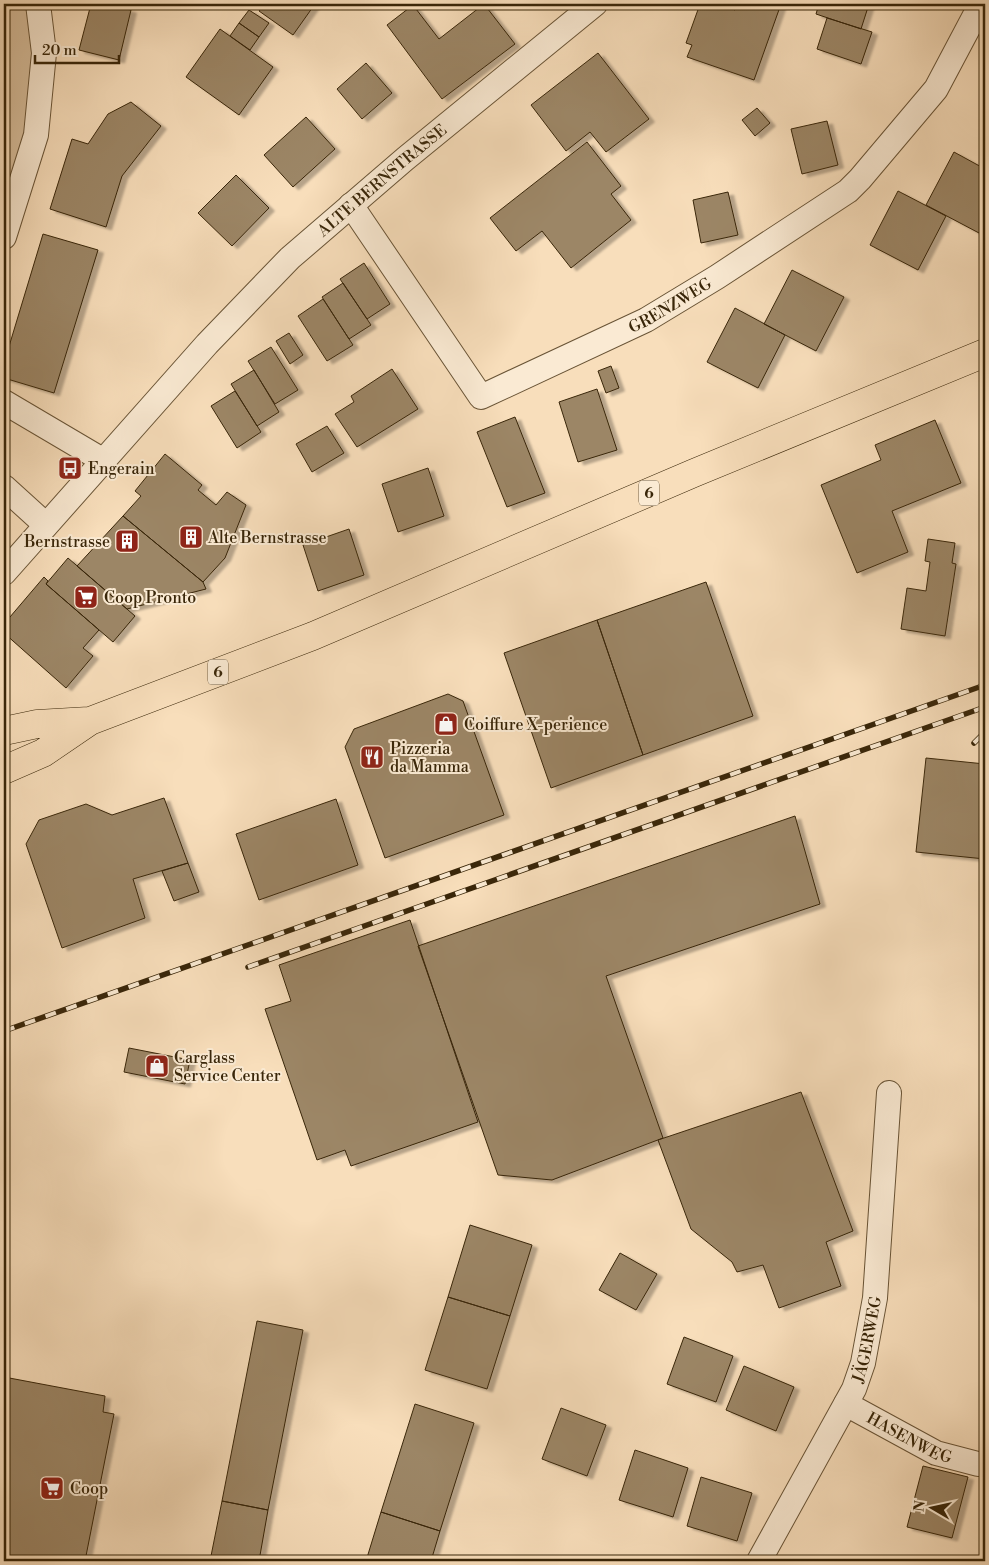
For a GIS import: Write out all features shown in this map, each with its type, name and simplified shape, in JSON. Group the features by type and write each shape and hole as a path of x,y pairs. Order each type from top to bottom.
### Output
{"main road":[{"name":"6","path":"4,770 43,753 90,721 313,636 704,469 985,353"},
{"name":"6","path":"4,732 37,724 90,721"}],"street":[{"path":"4,237 36,135 44,53 38,4"},
{"name":"ALTE BERNSTRASSE","path":"4,573 166,389 290,258 412,153 595,4"},
{"name":"GRENZWEG","path":"352,205 481,397 646,320 717,277 848,191 936,89 981,4"},
{"path":"4,402 104,461"},
{"path":"4,486 46,525"},
{"name":"JÄGERWEG","path":"759,1561 854,1390 863,1363 875,1298 889,1093"},
{"name":"HASENWEG","path":"846,1404 936,1453 978,1464"}],"shaded area":[{"path":"4,4 29,4 36,54 28,134 4,205"}],"building":[{"path":"91,4 106,4 131,10 119,60 79,50"},
{"path":"264,4 315,4 293,35 259,11"},
{"path":"484,4 515,44 442,99 387,25 413,5 439,39"},
{"path":"700,4 717,4 735,10 737,4 781,4 754,80 687,57 692,45 686,43"},
{"path":"819,4 869,4 861,29 816,14"},
{"path":"249,10 269,23 259,37 239,23"},
{"path":"827,18 872,32 861,64 817,49"},
{"path":"239,23 259,37 250,50 230,36"},
{"path":"220,29 273,67 239,115 186,77"},
{"path":"598,53 649,119 606,152 590,132 566,151 531,105"},
{"path":"366,63 392,93 362,119 337,89"},
{"path":"131,102 161,126 122,176 106,227 50,209 72,139 88,144 108,114"},
{"path":"757,108 770,123 755,136 742,120"},
{"path":"306,117 335,149 293,187 264,155"},
{"path":"827,121 838,165 802,174 791,129"},
{"path":"587,142 621,186 611,194 631,220 571,268 542,231 516,251 490,218"},
{"path":"954,152 985,169 985,221 979,233 926,205"},
{"path":"236,175 269,208 232,246 198,213"},
{"path":"898,191 946,216 918,270 870,245"},
{"path":"728,192 738,235 701,243 693,200"},
{"path":"43,234 98,250 54,393 4,378 4,363"},
{"path":"364,263 390,304 367,319 340,279"},
{"path":"792,270 844,297 816,351 764,324"},
{"path":"343,283 371,325 349,339 322,297"},
{"path":"323,299 353,345 327,361 298,316"},
{"path":"735,308 785,335 758,388 707,362"},
{"path":"289,333 303,355 290,364 276,341"},
{"path":"271,347 298,390 275,404 248,361"},
{"path":"611,366 619,388 606,393 598,371"},
{"path":"392,369 418,409 357,447 335,414 354,402 351,396"},
{"path":"254,370 279,412 257,426 231,384"},
{"path":"597,389 617,450 578,462 559,402"},
{"path":"235,391 261,432 237,448 211,406"},
{"path":"515,417 545,493 507,507 477,432"},
{"path":"935,420 961,483 892,511 908,552 857,573 821,485 881,460 875,445"},
{"path":"327,426 344,453 312,472 296,444"},
{"name":"Alte Bernstrasse","path":"165,454 202,485 198,490 216,505 227,492 246,505 225,558 203,582 123,516 141,496 135,491"},
{"path":"428,468 444,516 398,532 382,484"},
{"name":"Bernstrasse","path":"123,516 203,582 206,589 127,609 77,566"},
{"path":"349,529 364,575 318,591 303,545"},
{"path":"928,539 955,543 952,563 956,564 945,636 901,629 907,588 926,591 930,562 925,561"},
{"name":"Coop Pronto","path":"68,558 135,616 113,642 46,584"},
{"path":"44,577 48,581 46,584 99,630 83,648 93,656 66,688 4,633 4,624"},
{"path":"706,582 753,716 643,755 597,620"},
{"path":"597,620 643,755 551,788 504,653"},
{"path":"448,694 463,701 504,815 385,858 345,747 354,729"},
{"path":"926,758 985,764 985,859 916,852"},
{"path":"164,798 188,863 133,879 145,918 62,948 26,844 39,820 86,804 112,815"},
{"path":"336,799 358,865 259,900 236,834"},
{"path":"795,816 820,904 606,976 663,1138 552,1180 498,1175 418,946"},
{"path":"188,863 199,892 174,901 162,871"},
{"path":"410,920 478,1122 351,1166 345,1150 317,1160 265,1009 291,1001 279,965"},
{"name":"Carglass Service Center","path":"129,1048 190,1060 185,1084 124,1072"},
{"path":"801,1092 853,1231 826,1242 841,1286 779,1308 763,1265 737,1272 732,1262 691,1229 658,1140"},
{"path":"470,1225 532,1245 510,1316 448,1297"},
{"path":"620,1253 657,1274 636,1310 599,1290"},
{"path":"448,1297 510,1316 487,1389 425,1370"},
{"path":"257,1321 303,1330 268,1510 222,1501"},
{"path":"684,1337 733,1356 716,1402 667,1384"},
{"path":"744,1366 794,1387 776,1431 726,1410"},
{"name":"Coop","path":"4,1377 105,1396 103,1412 114,1414 85,1561 4,1561"},
{"path":"415,1404 474,1423 440,1531 381,1512"},
{"path":"561,1408 606,1425 587,1476 542,1459"},
{"path":"635,1450 688,1468 673,1517 619,1500"},
{"path":"923,1466 968,1477 952,1538 907,1527"},
{"path":"701,1477 752,1493 737,1541 687,1526"},
{"path":"222,1501 268,1510 259,1561 210,1561"},
{"path":"381,1512 440,1531 431,1561 366,1561"}],"railway":[{"path":"4,1031 985,685"},
{"path":"248,967 985,707"},
{"path":"974,743 985,732"}],"place":[{"name":"Engerain","path":"70,468"},
{"name":"Alte Bernstrasse","path":"191,537"},
{"name":"Bernstrasse","path":"127,541"},
{"name":"Coop Pronto","path":"86,597"},
{"name":"Coiffure X-perience","path":"446,724"},
{"name":"Pizzeria da Mamma","path":"372,757"},
{"name":"Carglass Service Center","path":"157,1066"},
{"name":"Coop","path":"52,1488"}]}
